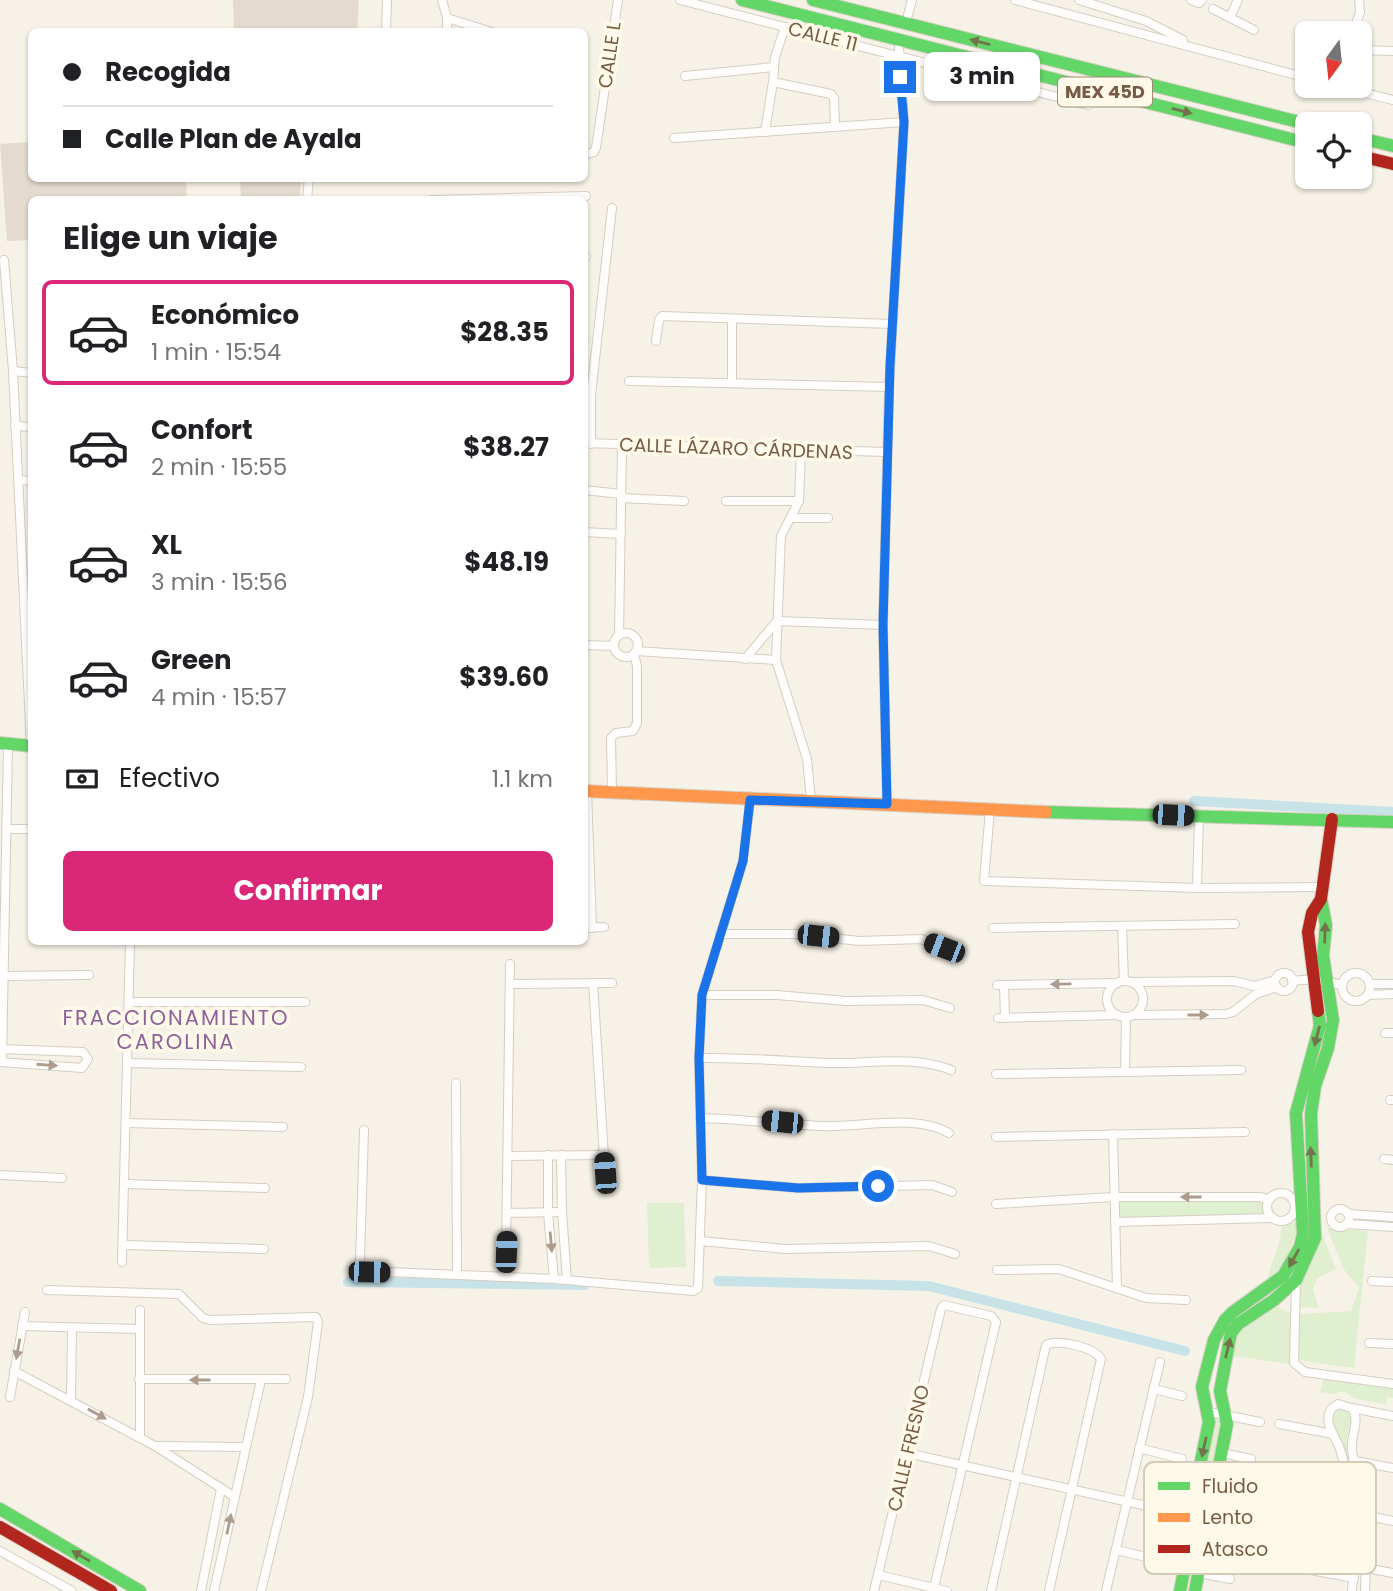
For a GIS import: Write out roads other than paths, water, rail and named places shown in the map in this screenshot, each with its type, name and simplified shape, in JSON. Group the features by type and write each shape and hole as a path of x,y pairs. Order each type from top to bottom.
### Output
{"main road":[{"name":"MEX 45D","path":"742,0 1295,140"},
{"name":"MEX 45D","path":"813,0 1295,121"},
{"path":"1372,141 1393,146"},
{"path":"1372,159 1393,164"},
{"path":"4,744 28,746"},
{"path":"588,791 990,810 1393,822"},
{"path":"1220,1462 1226,1415 1220,1391 1231,1334 1238,1324 1274,1300 1296,1280 1309,1256 1312,1217 1311,1114 1315,1086 1328,1048 1332,1010 1320,980 1308,932 1311,913 1321,893 1332,819"},
{"path":"1312,1217 1299,1203 1296,1113 1303,1079 1320,1025 1320,980"},
{"path":"1201,1462 1209,1422 1202,1387 1218,1332 1233,1312 1283,1276 1300,1247 1312,1217"},
{"path":"0,1509 140,1591"},
{"path":"0,1527 111,1591"}],"street":[{"path":"386,28 387,0"},
{"path":"442,0 447,28"},
{"name":"CALLE L","path":"588,154 594,152 618,0"},
{"name":"CALLE 11","path":"680,0 785,27 899,51 1088,105"},
{"path":"908,15 912,0"},
{"path":"1015,0 1295,75"},
{"path":"1079,0 1146,21 1198,48"},
{"path":"1230,17 1238,0"},
{"path":"1357,21 1360,12 1359,0"},
{"path":"1213,9 1254,30"},
{"path":"447,18 479,28"},
{"path":"765,132 775,83 773,67 785,27"},
{"path":"1372,50 1393,51"},
{"path":"887,804 883,625 889,387 904,122 899,51"},
{"path":"685,76 773,67"},
{"path":"775,83 831,94 834,98 835,126"},
{"path":"1372,95 1393,100"},
{"path":"674,138 904,122"},
{"path":"588,444 612,208"},
{"path":"4,260 13,371 20,531 28,608"},
{"path":"656,341 662,316 892,324"},
{"path":"732,319 732,382"},
{"path":"13,371 28,373"},
{"path":"629,381 889,387"},
{"path":"15,426 28,427"},
{"name":"CALLE LÁZARO CÁRDENAS","path":"588,444 887,452"},
{"path":"614,646 619,635 622,445"},
{"path":"801,451 799,501 781,536 776,660 807,759 811,800"},
{"path":"18,480 28,481"},
{"path":"588,491 684,501"},
{"path":"726,501 799,501"},
{"path":"792,518 828,518"},
{"path":"20,531 28,532"},
{"path":"588,532 621,534"},
{"path":"777,621 883,625"},
{"path":"745,659 777,621"},
{"path":"612,792 611,738 616,733 633,730 637,723 637,640 624,633 619,635"},
{"path":"588,645 614,646 624,656 635,652 776,660"},
{"path":"1,1049 83,1052 88,1059 82,1068 1,1062 1,1049 1,1002 2,970 2,894 6,829 2,785 4,744"},
{"path":"364,1130 361,1266 369,1272 554,1279 693,1291 698,1288 702,1180 699,1058 702,995 746,850 750,800"},
{"path":"990,810 984,881 1321,893"},
{"path":"1197,888 1199,816"},
{"path":"6,829 28,829"},
{"path":"588,881 588,928 604,927"},
{"path":"993,929 1235,924"},
{"path":"1122,926 1125,982"},
{"path":"720,934 797,934 859,940 921,939 944,948"},
{"path":"122,1262 130,945"},
{"path":"506,1252 512,985 510,964"},
{"path":"2,970 89,975"},
{"path":"1368,995 1370,984 1364,975 1353,973 1344,979 1342,985 1345,995 1354,1001 1368,995 1393,994"},
{"path":"1276,984 1278,975 1285,974 1292,981 1320,980 1342,985"},
{"path":"1255,990 1234,981 1000,985 1001,1018 1226,1014 1233,1012 1255,990 1276,984"},
{"path":"1276,984 1283,991 1289,989 1292,981"},
{"path":"1125,982 1142,992 1143,998 1138,1011 1125,1016 1111,1010 1107,995 1125,982"},
{"path":"593,983 605,1173"},
{"path":"512,985 612,983"},
{"path":"1370,984 1393,984"},
{"path":"702,995 777,995 846,1001 923,1000 950,1008"},
{"path":"130,1002 305,1002"},
{"path":"1125,1016 1125,1072"},
{"path":"699,1058 759,1057 829,1063 924,1061 951,1070"},
{"path":"128,1063 300,1067"},
{"path":"996,1074 1241,1070"},
{"path":"456,1083 457,1274"},
{"path":"700,1118 763,1120 821,1126 928,1124 949,1133"},
{"path":"127,1123 283,1127"},
{"path":"996,1137 1245,1132"},
{"path":"1112,1134 1117,1288"},
{"path":"548,1155 548,1213 554,1279"},
{"path":"561,1155 567,1280"},
{"path":"508,1156 603,1155"},
{"path":"0,1175 62,1178"},
{"path":"702,1180 798,1188 932,1185 951,1192"},
{"path":"125,1185 265,1188"},
{"path":"996,1204 1114,1197 1259,1196 1270,1199 1280,1193 1299,1203 1288,1219"},
{"path":"1270,1199 1268,1209 1273,1218"},
{"path":"1332,1218 1340,1208 1349,1214 1393,1217"},
{"path":"507,1213 562,1212"},
{"path":"1347,1224 1349,1214"},
{"path":"1115,1222 1273,1218 1280,1221 1312,1217 1332,1218 1339,1227 1347,1224 1393,1227"},
{"path":"701,1241 785,1249 929,1246 955,1254"},
{"path":"124,1245 264,1249"},
{"path":"998,1270 1059,1269 1153,1300 1186,1300"},
{"path":"1296,1280 1294,1363 1298,1369 1393,1384"},
{"path":"1372,1281 1393,1282"},
{"path":"47,1290 179,1294 203,1318 210,1320 316,1317 318,1322 308,1397 261,1591"},
{"name":"CALLE FRESNO","path":"874,1591 943,1306 990,1316 996,1322 962,1465"},
{"path":"140,1310 140,1437"},
{"path":"10,1397 25,1312"},
{"path":"22,1326 139,1329"},
{"path":"71,1400 72,1328"},
{"path":"991,1591 1048,1343 1094,1351 1100,1356 1049,1591"},
{"path":"1369,1343 1393,1344"},
{"path":"1106,1591 1160,1362"},
{"path":"14,1371 140,1437 235,1497"},
{"path":"139,1380 286,1379"},
{"path":"214,1591 261,1380"},
{"path":"1154,1389 1182,1396"},
{"path":"1343,1462 1328,1423 1331,1409 1338,1405 1393,1416"},
{"path":"1352,1408 1357,1420 1352,1447 1355,1461 1360,1462"},
{"path":"1209,1412 1260,1422"},
{"path":"1279,1424 1333,1434"},
{"path":"155,1446 245,1447"},
{"path":"1139,1448 1182,1459"},
{"path":"907,1453 1144,1505"},
{"path":"1222,1453 1251,1459"},
{"path":"934,1588 962,1465"},
{"path":"201,1591 221,1489"},
{"path":"1116,1550 1144,1557"},
{"path":"0,1551 72,1591"},
{"path":"1204,1574 1230,1579"},
{"path":"1337,1574 1354,1577 1352,1591"},
{"path":"878,1575 947,1591"}],"waterway":[{"path":"1194,801 1393,812"},
{"path":"718,1281 929,1286 1185,1351"},
{"path":"348,1282 585,1285"}],"district":[{"name":"FRACCIONAMIENTO CAROLINA","path":"176,1030"}]}
